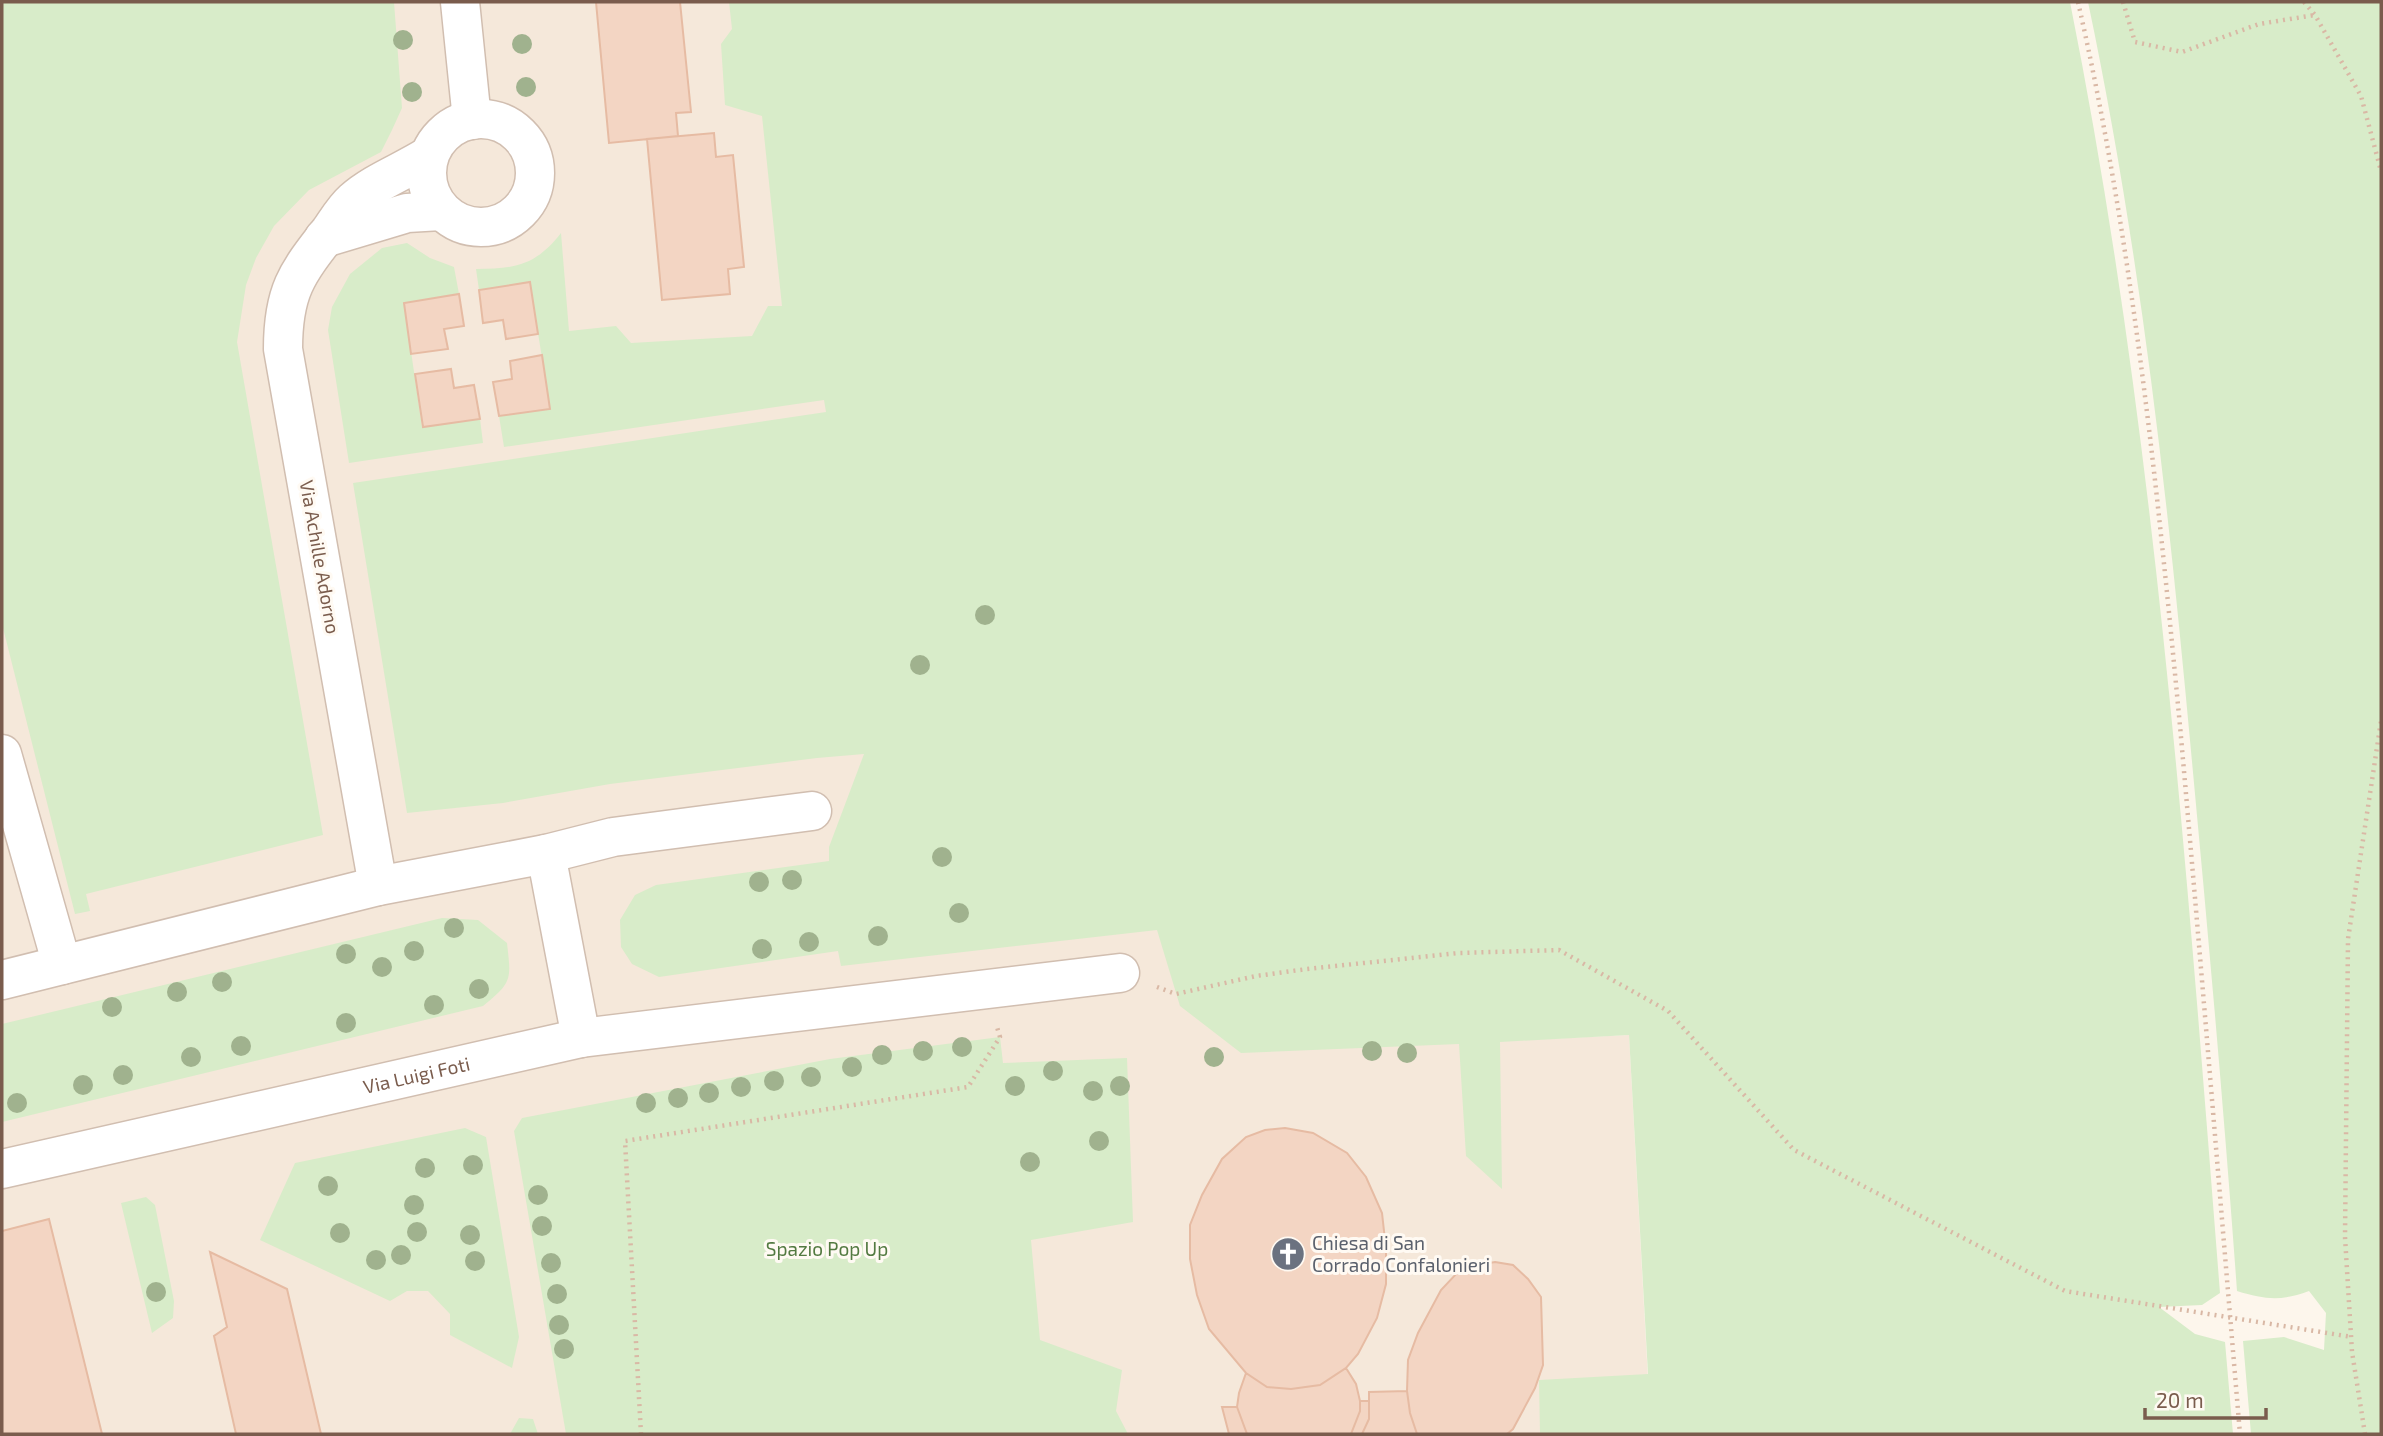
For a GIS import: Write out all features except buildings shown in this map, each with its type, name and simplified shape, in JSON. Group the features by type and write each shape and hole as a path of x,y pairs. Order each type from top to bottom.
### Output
{"street":[{"path":"460,2 472,120"},
{"path":"472,120 492,120 511,128 526,142 534,160 535,180 529,200 516,215 498,225 478,228 458,223 441,212 430,195 426,176 428,156 438,139 453,126 472,120"},
{"name":"Via Achille Adorno","path":"378,886 283,349 283,320 288,296 302,267 353,201 428,156"},
{"path":"324,238 407,214 441,212"},
{"path":"2,754 62,965"},
{"path":"2,980 378,886 546,854 613,837 812,811"},
{"path":"546,854 581,1038"},
{"name":"Via Luigi Foti","path":"2,1169 581,1038 1120,973"}],"path":[{"path":"2078,2 2090,55 2130,289 2164,558 2240,1434"},
{"path":"2123,2 2135,41 2182,51 2259,24 2315,15"},
{"path":"2304,2 2315,15 2361,96 2381,171"},
{"path":"2365,1434 2352,1337 2345,1237 2348,939 2381,721"},
{"path":"1120,973 1176,994 1255,976 1307,969 1459,953 1559,950 1668,1011 1794,1150 2065,1291 2352,1337"},
{"path":"641,1434 625,1141 968,1087 1000,1037 995,1019"}],"shaded area":[{"path":"2,2 785,2 1459,1043 1629,1035 1651,1434 2,1434"}],"green space":[{"path":"2,2 394,2 402,108 392,130 381,152 309,190 274,226 256,258 246,285 237,342 323,835 86,894 90,911 75,914 2,624"},
{"path":"729,2 2070,2 2125,322 2146,483 2180,807 2220,1293 2202,1305 2159,1307 2195,1334 2225,1342 2233,1434 1540,1434 1539,1380 1648,1374 1629,1035 1500,1042 1502,1189 1466,1156 1459,1044 1241,1053 1180,1006 1157,930 841,966 838,951 659,977 632,964 621,947 620,920 635,895 656,885 829,861 829,847 864,754 610,784 503,803 407,813 353,483 826,412 824,400 504,447 499,416 550,408 530,283 479,290 476,269 503,268 524,263 543,252 561,233 569,331 616,326 631,343 752,336 768,306 782,306 762,116 725,105 721,44 732,29"},
{"path":"2088,2 2381,2 2381,1434 2251,1434 2243,1341 2284,1337 2324,1350 2326,1313 2309,1291 2274,1298 2237,1291 2204,886 2162,469 2123,188"},
{"path":"407,243 430,258 454,267 459,294 404,303 422,427 480,419 483,443 349,463 328,330 332,307 350,274 382,248"},
{"path":"442,918 478,920 507,943 508,979 500,991 483,1006 2,1122 2,1024"},
{"name":"Spazio Pop Up","path":"1000,1037 1003,1063 1127,1058 1133,1222 1031,1240 1040,1340 1122,1370 1116,1411 1128,1434 566,1434 514,1131 522,1118 830,1059"},
{"path":"465,1128 486,1137 519,1337 512,1368 450,1335 450,1314 428,1291 407,1291 390,1301 260,1240 295,1163"},
{"path":"146,1197 155,1205 174,1301 173,1318 152,1333 121,1203"},
{"path":"519,1418 533,1419 538,1434 510,1434"}],"place":[{"name":"Chiesa di San Corrado Confalonieri","path":"1288,1254"}]}
